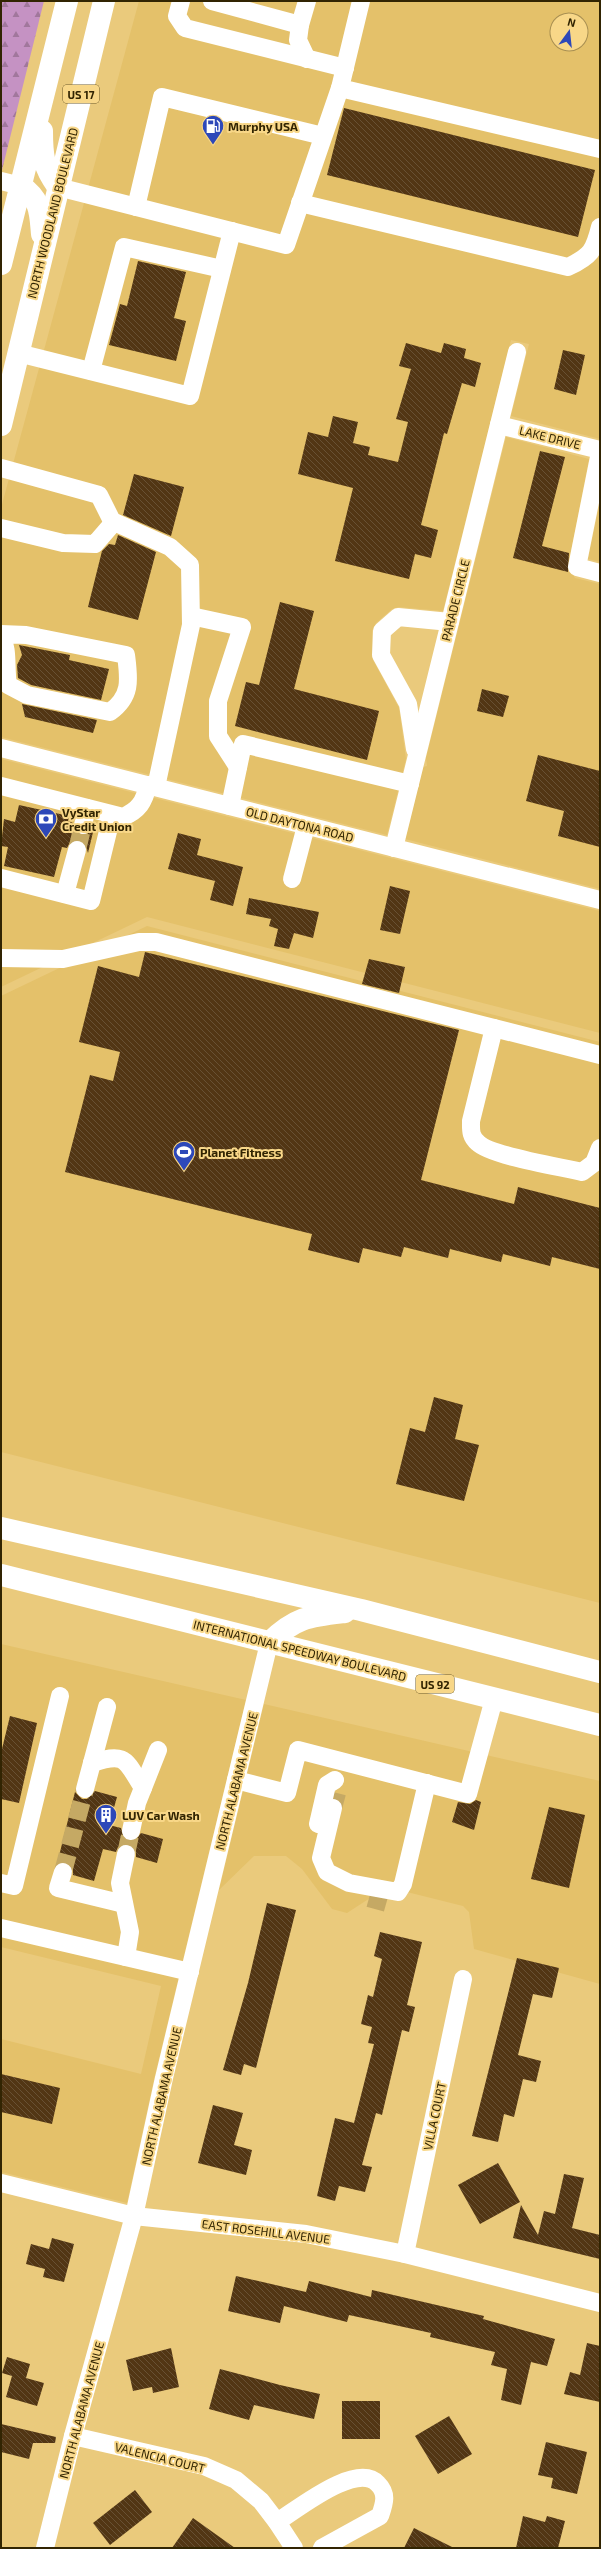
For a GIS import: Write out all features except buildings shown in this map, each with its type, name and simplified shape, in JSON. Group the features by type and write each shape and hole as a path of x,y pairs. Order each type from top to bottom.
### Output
{"main road":[{"name":"US 17","path":"1,264 11,183 41,104 67,1"},
{"name":"NORTH WOODLAND BOULEVARD","path":"1,424 104,1"},
{"path":"41,104 42,156 46,170 58,187"},
{"path":"11,183 32,194 39,207 44,246"},
{"path":"1,1528 361,1610 600,1672"},
{"name":"INTERNATIONAL SPEEDWAY BOULEVARD","path":"1,1575 600,1725"},
{"path":"269,1643 285,1627 311,1616 361,1610"}],"street":[{"path":"181,1 177,16 186,28 345,68"},
{"path":"212,1 300,24"},
{"path":"307,1 300,24 298,40 307,59"},
{"path":"58,187 286,244 340,88 361,1"},
{"path":"340,88 600,149"},
{"path":"136,207 162,97 323,136"},
{"path":"300,203 568,267 588,258 596,245 600,227"},
{"path":"18,353 190,396 232,231"},
{"path":"91,371 124,247 222,269"},
{"name":"PARADE CIRCLE","path":"394,848 517,352"},
{"name":"LAKE DRIVE","path":"499,425 600,451 577,567 600,573"},
{"path":"1,468 99,494 114,522 170,547 190,565 191,616 191,625 152,786 144,802 135,812 123,817 112,815 85,817 1,786"},
{"path":"1,528 63,543 95,544 114,522"},
{"path":"191,616 242,627 218,701 218,736 238,767"},
{"path":"416,758 408,704 381,655 382,631 398,617 450,622"},
{"path":"1,634 26,634 126,655 130,682 120,704 110,712 27,695 8,685 6,672 7,648 1,634"},
{"path":"230,806 243,744 410,784"},
{"name":"OLD DAYTONA ROAD","path":"1,748 600,900"},
{"path":"1,878 91,900 112,815"},
{"path":"292,879 306,826"},
{"path":"65,894 77,850"},
{"path":"1,958 64,959 139,942 156,942 600,1055"},
{"path":"494,1028 471,1121 471,1134 479,1144 497,1152 582,1172 594,1163 600,1148"},
{"name":"NORTH ALABAMA AVENUE","path":"46,2548 73,2436 134,2216 190,1972 269,1643"},
{"path":"1,1883 14,1886 60,1696"},
{"path":"236,1780 287,1793 298,1750 468,1794 494,1699"},
{"path":"85,1788 107,1707"},
{"path":"131,1831 143,1788 158,1750"},
{"path":"92,1763 113,1756 125,1761 143,1788"},
{"path":"340,1762 335,1794 320,1858 327,1872 349,1883 393,1897 403,1884 427,1784"},
{"path":"335,1794 327,1785 312,1855 312,1868 318,1878 330,1888 369,1898"},
{"path":"126,1854 120,1883 130,1932 126,1957"},
{"path":"63,1872 58,1888 124,1904"},
{"path":"1,1928 190,1972"},
{"name":"VILLA COURT","path":"405,2254 463,1979"},
{"name":"EAST ROSEHILL AVENUE","path":"1,2183 134,2216 306,2234 405,2254 600,2303"},
{"name":"VALENCIA COURT","path":"73,2436 204,2466 236,2480 261,2501 278,2522 294,2548"},
{"path":"278,2522 342,2482 358,2477 371,2478 378,2483 383,2490 385,2502 380,2516 322,2548"}],"shaded area":[{"path":"139,1 600,1 600,439 511,416 529,344 511,340 443,611 399,607 392,609 376,623 372,631 373,660 399,708 406,759 387,835 1,737 1,508"},
{"path":"506,437 589,459 568,566 575,578 600,584 600,889 405,839 423,767 427,766 426,758"},
{"path":"600,501 600,562 588,559"},
{"path":"1,759 600,911 600,1033 147,917 1,987"},
{"path":"147,926 600,1042 600,1603 1,1452 1,996"},
{"path":"1,1644 246,1700 155,2075 127,2203 1,2172 1,2039 141,2074 161,1986 1,1947"},
{"path":"264,1704 600,1781 600,1984 474,1949 469,1912 463,1906 387,1887 347,1913 332,1909 302,1869 286,1856 254,1856 219,1890"}],"green space":[{"path":"1,1 44,1 1,174"}],"tunnel":[{"path":"77,850 83,825"},
{"path":"63,1872 85,1789"},
{"path":"333,1808 337,1793"},
{"path":"126,1854 131,1831"},
{"path":"369,1898 387,1903"}],"place":[{"name":"Murphy USA","path":"213,146"},
{"name":"VyStar Credit Union","path":"46,838"},
{"name":"Planet Fitness","path":"184,1172"},
{"name":"LUV Car Wash","path":"106,1834"}]}
